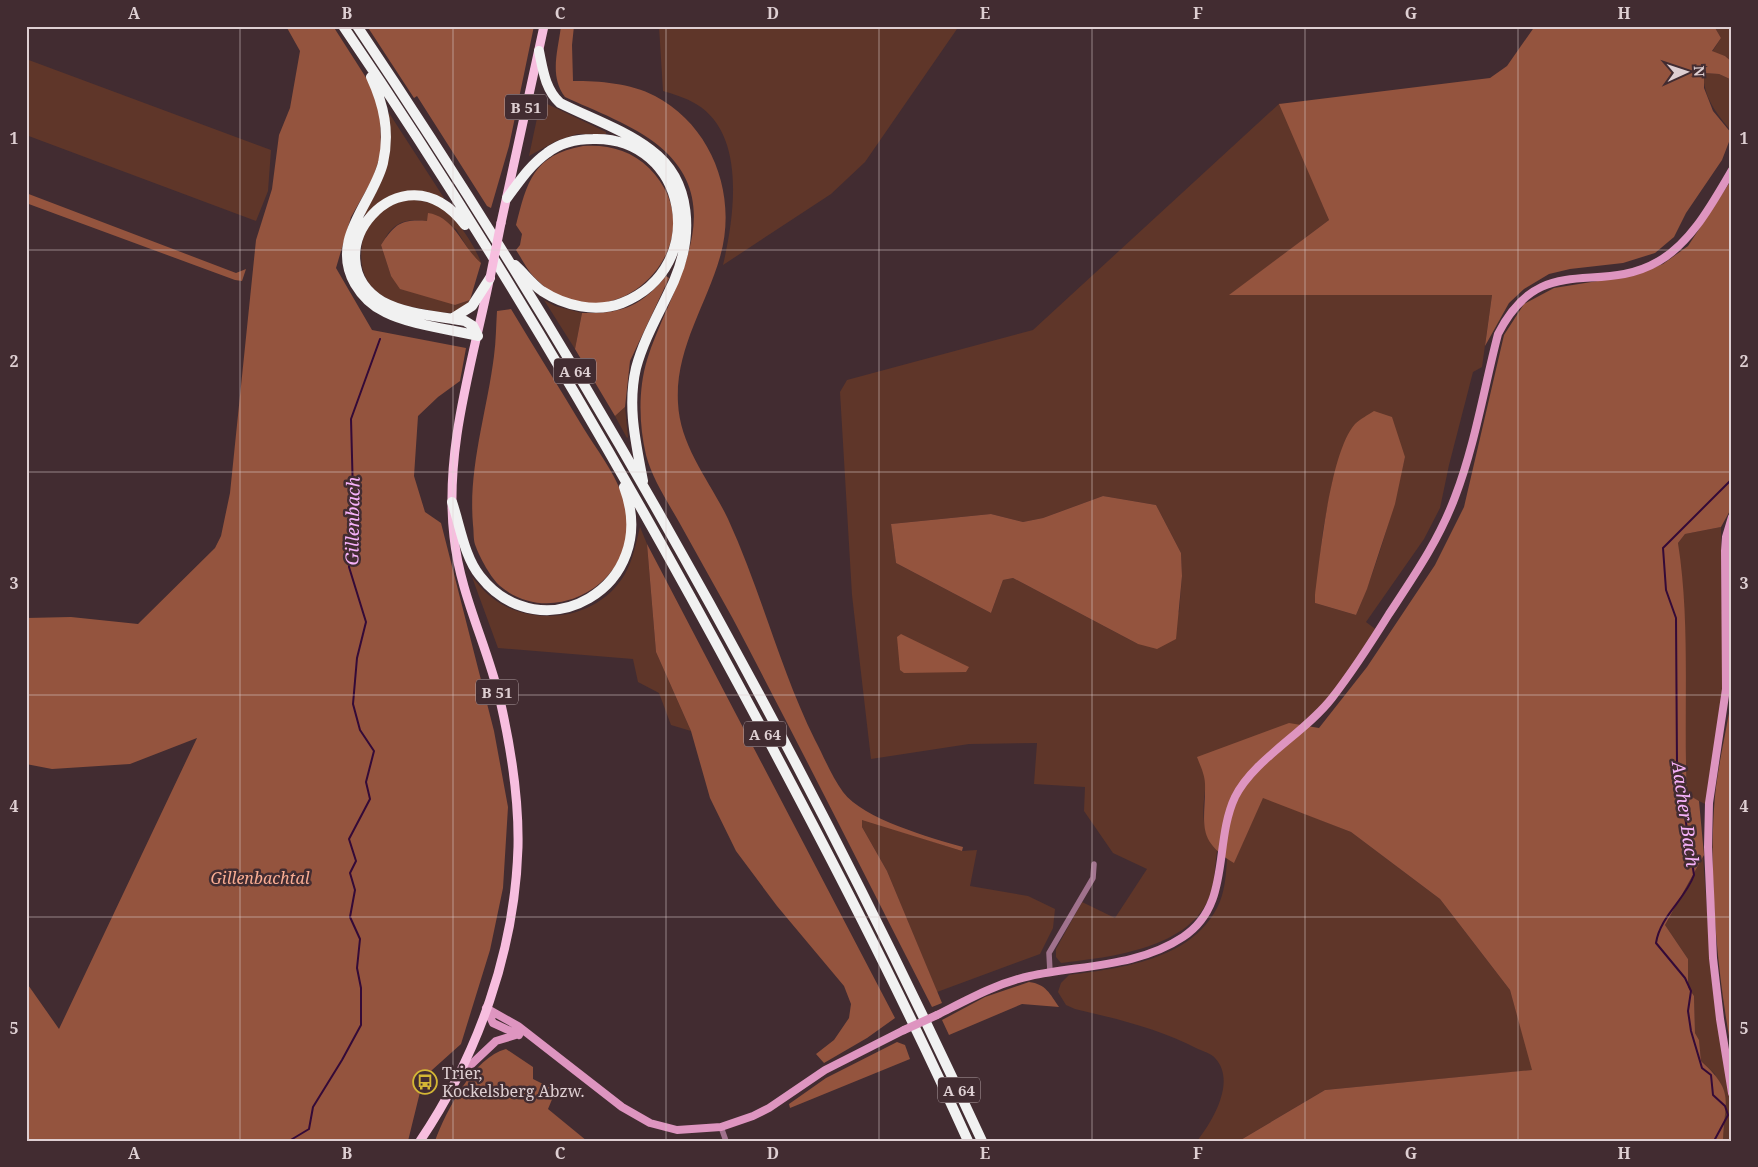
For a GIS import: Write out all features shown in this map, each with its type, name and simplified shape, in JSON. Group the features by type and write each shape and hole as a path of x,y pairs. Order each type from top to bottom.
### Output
{"highway":[{"name":"A 64","path":"343,26 415,134 502,273 677,569 815,826 908,1010 968,1141"},
{"name":"A 64","path":"357,26 408,102 504,254 645,489 732,643 826,820 931,1031 982,1141"},
{"path":"539,51 545,80 554,97 560,103 652,150 667,165 679,184 684,202 686,237 681,261 645,343 636,368 633,388 633,431 645,489"},
{"path":"361,54 382,106 386,128 386,143 380,172 356,218 349,239 348,259 352,279 368,301 384,312 478,336"},
{"path":"504,254 541,290 558,300 574,306 606,306 633,298 648,288 661,274 670,260 677,242 679,219 676,202 669,184 647,157 630,147 601,138 570,142 548,151 535,162 507,198"},
{"path":"478,336 468,322 396,308 377,297 365,284 357,263 356,241 363,224 377,209 392,199 407,195 424,196 439,201 457,214 502,273"},
{"path":"453,318 472,306 490,278"},
{"path":"452,502 471,561 491,588 506,599 524,607 559,609 596,596 618,572 629,549 633,526 632,512 615,463"}],"main road":[{"name":"B 51","path":"420,1141 434,1121 461,1074 486,1008 506,942 516,867 516,798 499,697 459,570 454,538 452,502 455,451 501,223 544,26"},
{"path":"486,1008 518,1026 622,1107 650,1123 677,1130 721,1126 769,1108 825,1070 937,1014 1013,980 1135,958 1183,937 1202,921 1212,904 1218,884 1227,817 1236,796 1253,772 1312,720 1331,699 1360,660 1440,534 1456,495 1498,334 1508,315 1521,301 1539,288 1560,280 1634,272 1663,259 1689,234 1732,170"},
{"path":"1732,517 1726,537 1725,551 1726,689 1709,803 1708,847 1713,958 1720,1019 1732,1092"},
{"name":"B 51","path":"434,1121 466,1048 506,942"},
{"path":"486,1008 493,1023 537,1042"},
{"path":"461,1074 496,1041 519,1034"}],"street":[{"path":"1050,972 1049,953 1093,878 1094,864"},
{"path":"721,1126 726,1141"}],"shaded area":[{"path":"659,26 959,26 865,162 831,194 723,265 731,224 733,201 733,178 730,156 723,135 712,118 696,104 680,96 663,91"},
{"path":"1714,26 1732,26 1732,62 1725,56 1712,52 1721,38"},
{"path":"26,59 271,150 268,191 256,221 26,135"},
{"path":"1703,73 1719,74 1732,80 1732,132 1708,98"},
{"path":"543,102 606,132 606,134 577,134 556,141 529,156 540,104"},
{"path":"1280,103 1329,220 1230,295 1492,295 1482,367 1473,372 1440,508 1424,539 1366,622 1378,631 1312,720 1206,782 1203,810 1205,827 1211,843 1217,851 1211,893 1201,912 1186,927 1168,938 1147,947 1125,953 1061,963 1056,957 1056,949 1082,902 1115,918 1147,869 1113,853 1084,811 1085,787 1034,784 1037,743 969,744 871,759 852,595 840,392 847,380 1033,330","holes":["1405,457 1384,537 1356,615 1315,603 1323,530 1333,479","1103,496 1156,505 1181,553 1182,576 1179,612 1138,644 1013,578 1003,580 991,613 896,563 891,524 991,514 1023,522 1043,518"]},
{"path":"389,113 444,198 418,192 401,193 386,199 366,215 363,212"},
{"path":"411,199 435,205 451,216 469,240 481,263 472,255 456,229 432,222 408,221 400,223 393,228 381,245 391,276 455,305 470,300 461,310 449,313 396,303 376,291 368,282 361,259 363,239 371,219 385,206"},
{"path":"544,300 555,306 582,313 575,349"},
{"path":"625,407 628,437 627,438 615,416"},
{"path":"640,527 647,544 656,652 691,731 671,725 659,693 638,682 633,659 498,648 472,577 497,601 523,613 539,616 556,616 572,613 602,599 615,588 630,563"},
{"path":"1721,527 1723,695 1707,805 1687,795 1678,543 1685,534"},
{"path":"1263,797 1351,832 1440,899 1510,990 1533,1070 1325,1090 1239,1141 1197,1141 1215,1112 1223,1089 1224,1078 1221,1067 1215,1058 1184,1042 1154,1030 1075,1009 1066,1005 1058,992 1061,983 1069,975 1110,969 1152,958 1172,950 1190,939 1205,926 1217,908 1222,896 1226,878 1227,859 1234,862"},
{"path":"862,819 962,851 977,850 970,886 1028,896 1055,909 1053,928 1040,954 937,992 887,871 862,827"},
{"path":"1703,857 1712,978 1732,1107 1732,1141 1723,1141 1715,1074 1701,1061 1699,1040 1695,1033 1694,996 1688,987 1688,959 1665,925"}],"green space":[{"name":"Gillenbachtal","path":"286,26 333,26 372,87 380,110 381,153 372,180 351,217 336,268 372,330 466,348 460,381 438,397 418,416 414,476 425,512 441,523 494,731 508,807 503,888 490,950 461,1044 432,1070 421,1088 408,1141 26,1141 26,982 59,1029 197,738 130,764 52,769 26,764 26,618 71,617 138,624 215,548 221,536 230,493 256,240 272,189 279,135 290,108 300,51"},
{"path":"367,26 534,26 509,146 491,208 487,206 417,96 414,98"},
{"path":"561,26 574,26 572,45 573,81 615,84 635,88 655,96 675,109 692,125 716,164 725,210 725,234 714,275 686,346 681,364 678,383 680,419 690,449 721,505 740,546 791,686 815,740 839,786 853,802 881,819 916,833 963,847 962,851 862,820 862,827 887,871 942,1003 932,1007 733,619 652,472 646,455 641,420 642,383 647,360 680,278 689,250 694,223 692,196 681,170 659,146 627,125 565,97 557,81 556,72"},
{"path":"1535,26 1714,26 1721,38 1712,51 1725,56 1732,62 1732,80 1719,74 1704,73 1704,88 1713,111 1732,134 1722,160 1686,213 1674,237 1655,253 1623,263 1570,269 1549,274 1524,289 1509,303 1485,346 1492,295 1229,295 1329,220 1279,104 1490,78 1507,66"},
{"path":"583,146 610,147 627,153 649,168 669,197 673,228 665,256 648,280 623,297 594,304 564,298 535,278 516,250 520,245 522,234 516,225 524,196 535,173 553,156 566,150"},
{"path":"1732,179 1732,507 1721,527 1685,534 1678,543 1686,637 1687,794 1699,801 1704,855 1665,925 1688,959 1688,987 1694,996 1695,1033 1699,1040 1701,1061 1712,1072 1724,1090 1726,1106 1723,1141 1239,1141 1325,1090 1532,1070 1510,990 1440,899 1351,832 1263,798 1234,863 1213,846 1205,829 1205,781 1197,757 1289,723 1319,728 1367,667 1435,565 1464,507 1504,335 1524,304 1554,288 1635,275 1663,264 1688,246"},
{"path":"26,193 236,273 246,269 242,281 26,203"},
{"path":"428,213 445,220 452,226 481,263 470,300 455,305 400,289 391,276 381,245 390,232 399,224 411,221 427,221"},
{"path":"666,276 669,278 630,361 625,407 615,416 575,349 582,313 619,310 639,302 657,287"},
{"path":"511,309 610,470 625,504 627,516 626,540 618,562 604,580 586,593 565,601 543,603 521,598 500,586 486,568 474,542 473,482 494,356 497,311"},
{"path":"1374,411 1392,417 1405,457 1395,504 1367,589 1356,615 1315,603 1315,595 1323,531 1339,457 1346,438 1355,424"},
{"path":"1103,496 1156,505 1181,553 1182,576 1176,639 1157,649 1138,644 1013,578 1003,580 991,613 896,563 891,524 991,514 1023,522 1043,518"},
{"path":"647,544 895,1018 867,1038 824,1063 816,1054 834,1040 849,1018 851,1004 844,986 777,906 736,851 710,798 691,731 656,652"},
{"path":"1732,544 1732,687 1728,558"},
{"path":"901,634 969,667 966,672 904,673 900,670 897,637"},
{"path":"1732,696 1732,1053 1716,931 1713,838 1715,795"},
{"path":"1029,982 1044,987 1059,1007 1022,1004 949,1035 942,1020 985,997"},
{"path":"897,1042 905,1045 910,1059 790,1108 789,1104 826,1078"},
{"path":"506,1049 533,1067 533,1079 551,1088 553,1097 548,1109 587,1141 435,1141 446,1115 472,1074 494,1054"}],"waterway":[{"name":"Gillenbach","path":"289,1141 309,1129 313,1107 361,1025 361,988 357,968 360,939 350,917 355,890 350,873 356,861 349,839 370,799 366,782 374,751 360,730 353,704 357,658 366,622 349,567 353,494 351,419 380,339"},
{"name":"Aacher Bach","path":"1714,1141 1728,1115 1725,1106 1713,1095 1711,1075 1702,1068 1691,1031 1688,1011 1691,991 1685,978 1656,943 1662,924 1685,892 1694,875 1677,764 1676,618 1666,590 1663,548 1732,479"}],"place":[{"name":"Trier, Kockelsberg Abzw.","path":"425,1082"}]}
